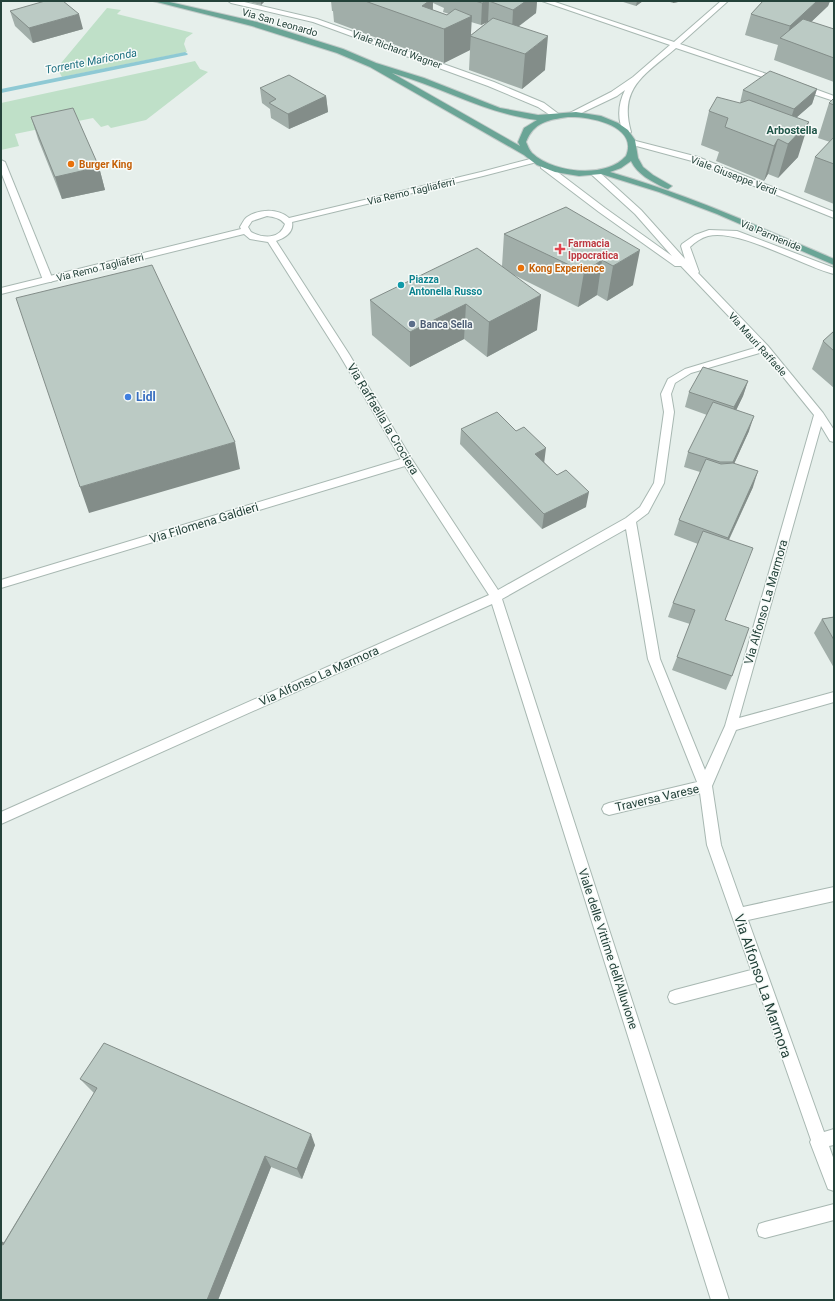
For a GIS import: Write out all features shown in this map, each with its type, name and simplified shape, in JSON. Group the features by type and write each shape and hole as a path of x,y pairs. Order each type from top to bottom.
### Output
{"main road":[{"name":"Via San Leonardo","path":"156,1 254,24 340,50 374,65 526,153"},
{"name":"Via San Leonardo","path":"374,65 420,79 485,106 506,112 545,118"},
{"path":"572,114 588,115 604,119 627,132 632,142 632,151 624,163 616,168 598,173 572,174 544,166 526,153 523,145 523,137 534,123 556,115 572,114"},
{"name":"Via Parmenide","path":"632,151 637,166 645,173 708,207"},
{"name":"Via Parmenide","path":"598,173 643,184 708,207 834,262"}],"street":[{"name":"Viale Richard Wagner","path":"231,1 315,20 491,84 541,106 556,115"},
{"path":"545,1 834,99"},
{"path":"572,114 614,94 636,79 725,1"},
{"path":"627,132 622,116 622,106 625,96 636,79"},
{"name":"Viale Giuseppe Verdi","path":"632,142 695,159 834,214"},
{"name":"Via Remo Tagliaferri","path":"287,221 483,174 534,160"},
{"path":"1,162 48,280"},
{"name":"Via Mauri Raffaele","path":"544,166 602,210 695,276"},
{"name":"Via Mauri Raffaele","path":"598,173 638,212 695,276 764,348 819,415 834,438"},
{"path":"266,213 279,215 287,221 289,224 286,232 277,238 258,239 252,237 245,231 246,223 249,219 260,214 266,213"},
{"name":"Via Remo Tagliaferri","path":"1,291 245,231"},
{"name":"Via Mauri Raffaele","path":"695,276 685,246 703,233 722,232"},
{"name":"Via Parmenide","path":"722,232 737,234 834,270"},
{"name":"Via Raffaella la Crociera","path":"271,239 344,354 407,461 496,597"},
{"name":"Via Alfonso La Marmora","path":"1,818 496,597 630,521 644,510 659,483 669,412 666,394 671,381 688,371 764,348"},
{"path":"819,415 834,423"},
{"name":"Via Alfonso La Marmora","path":"705,786 731,726 819,415"},
{"name":"Via Filomena Galdieri","path":"1,584 407,461"},
{"name":"Via Alfonso La Marmora","path":"630,521 654,659 705,786 714,845 818,1142 834,1183"},
{"name":"Viale delle Vittime dell'Alluvione","path":"496,597 720,1300"},
{"path":"731,726 834,697"},
{"name":"Traversa Varese","path":"609,809 705,786"},
{"path":"738,915 834,894"},
{"path":"675,997 760,975"},
{"path":"818,1142 834,1137"},
{"path":"765,1230 834,1212"}],"green space":[{"path":"107,8 121,10 117,14 193,33 186,38 184,44 187,52 62,77 57,68"},
{"path":"195,61 200,69 208,72 146,120 111,128 108,125 101,127 93,118 15,134 19,146 1,150 1,103"}],"building":[{"path":"45,1 63,1 79,14 29,28 10,11"},
{"path":"365,1 429,1 422,6 447,15 455,9 472,16 444,29"},
{"path":"475,1 489,1 482,3"},
{"path":"489,1 526,1 513,10"},
{"path":"763,1 817,1 790,26 751,14"},
{"path":"493,18 548,36 525,54 470,36"},
{"path":"803,19 834,29 834,58 780,38"},
{"path":"770,71 817,89 794,109 743,90"},
{"path":"289,75 326,96 288,114 269,103 276,99 260,88"},
{"path":"717,97 740,103 749,100 809,122 788,144 778,139 774,146 725,127 728,118 709,111"},
{"path":"834,98 834,105 829,103"},
{"path":"73,108 99,167 55,177 31,117"},
{"path":"834,137 834,164 815,157"},
{"path":"566,207 640,250 613,266 602,260 584,272 504,234"},
{"path":"477,248 541,295 489,322 466,304 410,332 370,300"},
{"name":"Lidl","path":"152,265 235,442 80,487 16,298"},
{"path":"834,331 834,351 823,341"},
{"path":"703,367 748,381 734,407 689,392"},
{"path":"713,402 754,416 733,462 720,462 688,452"},
{"path":"497,412 516,431 524,427 546,448 535,454 557,475 566,470 589,492 544,514 461,429"},
{"path":"706,459 721,464 733,463 758,471 728,538 679,520"},
{"path":"703,531 753,548 725,620 749,628 732,676 677,657 695,610 673,603"},
{"path":"834,617 834,640 822,619"},
{"path":"104,1043 311,1134 297,1169 265,1156 207,1300 1,1300 1,1244 3,1245 97,1088 80,1079"}],"waterway":[{"name":"Torrente Mariconda","path":"1,91 185,54"}],"place":[{"name":"Burger King","path":"71,164"},
{"name":"Farmacia Ippocratica","path":"560,249"},
{"name":"Kong Experience","path":"521,268"},
{"name":"Piazza Antonella Russo","path":"401,285"},
{"name":"Banca Sella","path":"412,324"},
{"name":"Lidl","path":"128,397"}],"district":[{"name":"Arbostella","path":"792,130"}]}
